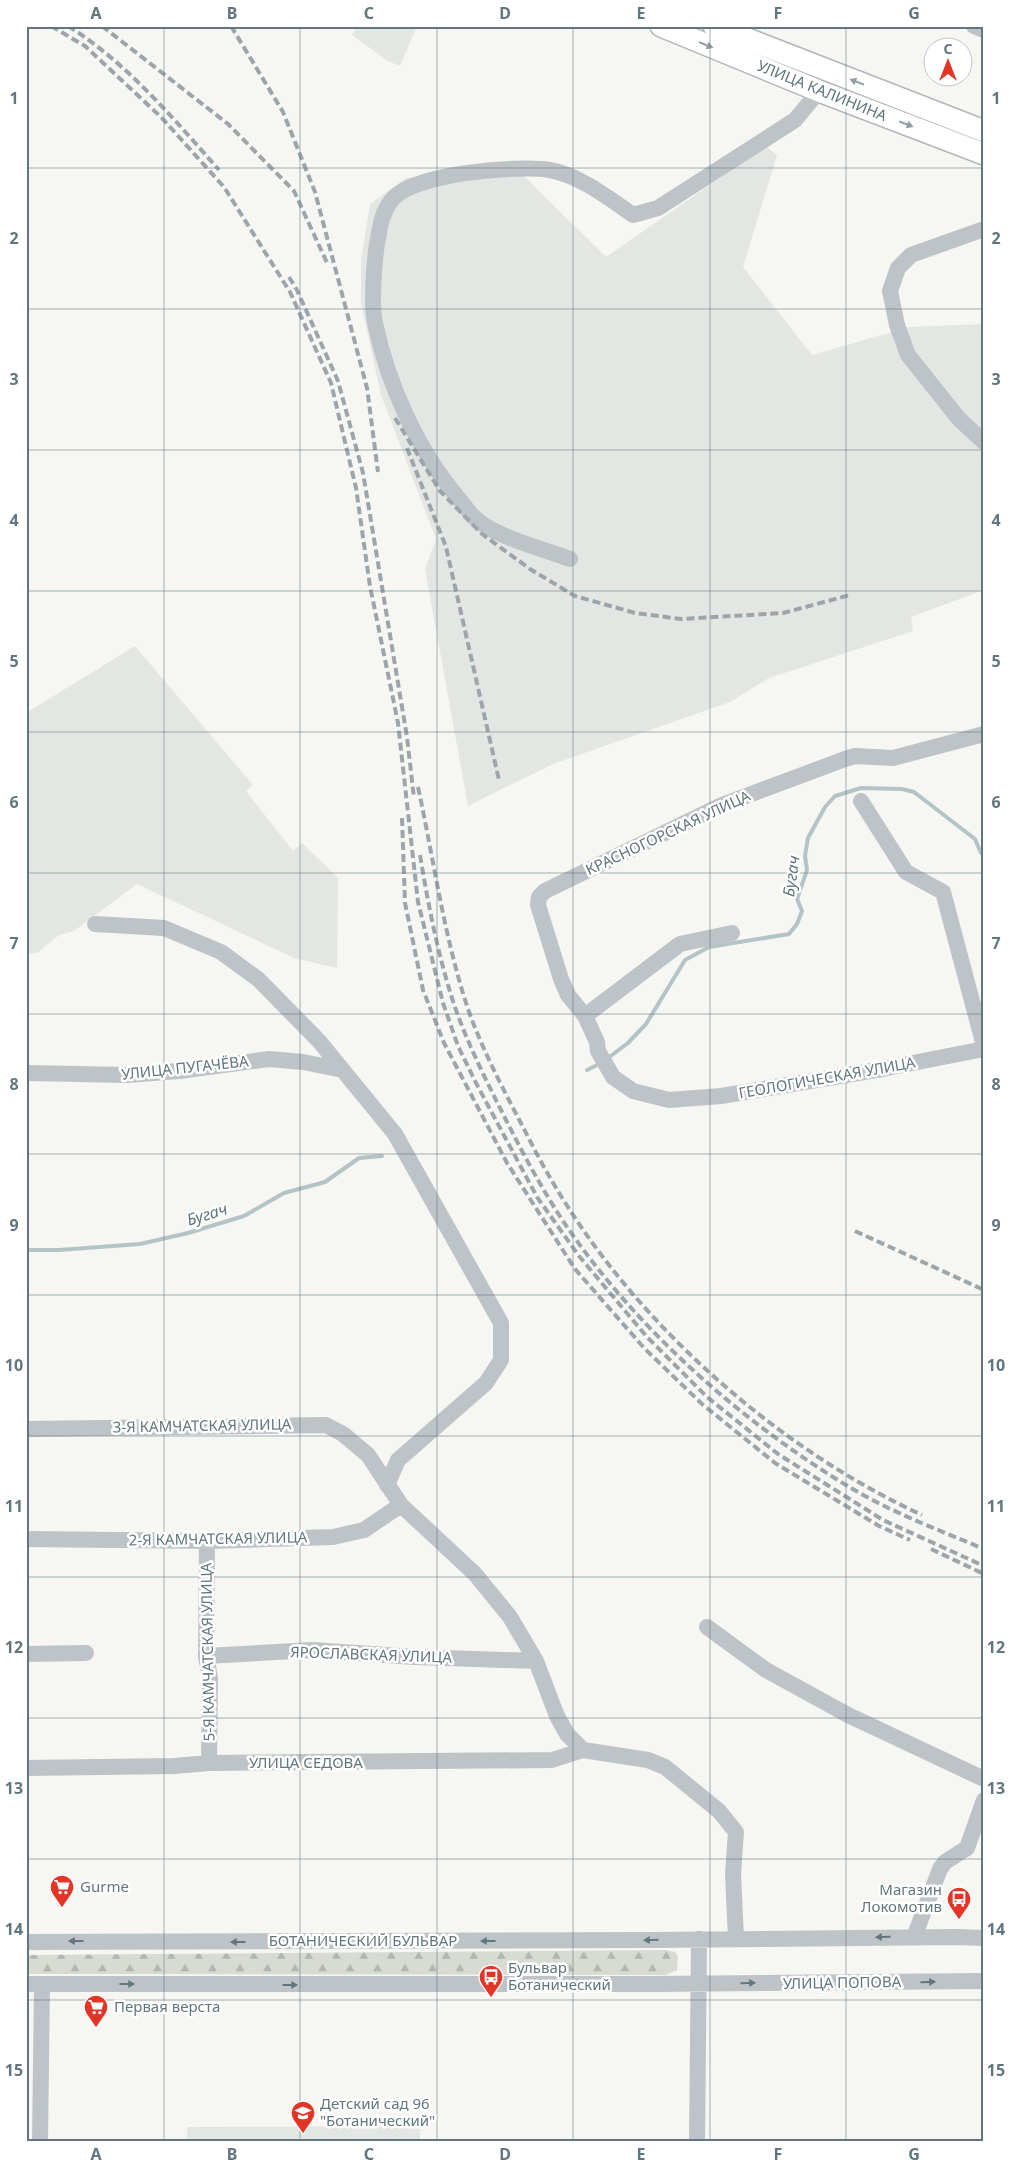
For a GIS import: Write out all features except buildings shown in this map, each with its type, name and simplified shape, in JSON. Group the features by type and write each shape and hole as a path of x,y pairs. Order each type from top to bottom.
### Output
{"main road":[{"name":"УЛИЦА КАЛИНИНА","path":"661,26 819,91 984,154"},
{"name":"УЛИЦА КАЛИНИНА","path":"714,26 984,131"}],"street":[{"path":"974,26 984,30"},
{"path":"570,558 503,535 477,520 450,488 420,444 389,370 374,321 374,261 382,218 392,200 402,191 438,178 510,168 552,170 590,186 633,215 658,208 795,120 819,91"},
{"path":"984,229 911,255 898,268 890,291 897,326 908,356 959,419 984,442"},
{"name":"КРАСНОГОРСКАЯ УЛИЦА","path":"670,1100 633,1091 614,1077 598,1051 597,1042 585,1016 568,996 561,979 538,905 539,897 544,891 722,805 845,759 856,756 893,758 984,734"},
{"path":"861,801 906,872 944,892 984,1047"},
{"path":"95,924 164,928 221,952 258,979 319,1041 395,1134 501,1323 501,1360 486,1383 398,1460 387,1485"},
{"path":"585,1016 680,944 732,933"},
{"name":"ГЕОЛОГИЧЕСКАЯ УЛИЦА","path":"670,1100 730,1095 882,1069 984,1047"},
{"name":"УЛИЦА ПУГАЧЁВА","path":"26,1074 127,1075 269,1059 303,1062 343,1070"},
{"name":"3-Я КАМЧАТСКАЯ УЛИЦА","path":"26,1429 326,1425 343,1434 368,1455 400,1505 474,1574 510,1617 536,1661 557,1716 567,1734 583,1750"},
{"name":"2-Я КАМЧАТСКАЯ УЛИЦА","path":"26,1539 207,1541 332,1537 353,1534 375,1524 400,1505"},
{"name":"5-Я КАМЧАТСКАЯ УЛИЦА","path":"207,1541 206,1656 210,1678 209,1763"},
{"path":"707,1627 766,1670 848,1715 984,1779"},
{"name":"ЯРОСЛАВСКАЯ УЛИЦА","path":"206,1656 312,1650 415,1657 536,1661"},
{"path":"26,1654 86,1653"},
{"path":"583,1750 648,1760 665,1766 719,1811 736,1832 734,1874 736,1939"},
{"name":"УЛИЦА СЕДОВА","path":"26,1768 174,1766 209,1763 552,1760 583,1750"},
{"path":"914,1937 940,1869 945,1862 967,1848 984,1800"},
{"path":"697,2142 700,1939 984,1938"},
{"name":"БОТАНИЧЕСКИЙ БУЛЬВАР","path":"26,1942 700,1939"},
{"name":"УЛИЦА ПОПОВА","path":"699,1984 984,1981"},
{"path":"40,2142 34,1984 699,1984"}],"shaded area":[{"path":"358,26 417,26 400,66 388,61 352,35"},
{"path":"766,146 777,155 743,267 812,355 910,327 984,324 984,590 911,617 913,631 769,678 730,702 553,764 468,806 425,569 436,539 381,395 361,303 361,260 370,204 406,178 509,161 606,257"},
{"path":"135,646 253,785 246,791 293,851 302,843 338,878 337,968 294,958 137,884 74,931 59,935 37,953 26,954 26,713"},
{"name":"Детский сад 96 \"Ботанический\"","path":"420,2126 420,2142 187,2142 187,2127"}],"green space":[{"path":"666,1950 675,1952 678,1956 677,1970 666,1975 26,1974 26,1955"}],"waterway":[{"name":"Бугач","path":"608,1058 628,1043 646,1024 685,960 709,947 789,934 797,924 802,911 797,899 807,870 805,856 808,838 825,807 835,796 861,788 902,789 914,792 975,839 981,853 984,854"},
{"path":"587,1070 597,1065"},
{"name":"Бугач","path":"26,1250 59,1250 140,1244 188,1233 244,1216 284,1193 325,1182 359,1158 382,1156"}],"railway":[{"path":"51,26 85,46 161,117 224,187 290,292 331,383 356,488 370,586 398,723 418,902 443,1003 458,1046 537,1197 579,1256 647,1337 707,1397 778,1454 883,1520 984,1566"},
{"path":"68,26 110,57 148,92 219,170"},
{"path":"102,26 228,124 294,191 328,265"},
{"path":"231,26 283,112 315,192 367,388 378,472"},
{"path":"289,277 297,290 338,381 363,473 407,737 414,798"},
{"path":"395,418 440,491 482,534 530,569 575,596 635,613 681,619 783,613 850,595"},
{"path":"407,448 446,547 499,780"},
{"path":"418,787 452,954 468,1009 500,1084 543,1166 599,1252 678,1343 770,1423 819,1458 870,1489 922,1515"},
{"path":"402,818 405,903 423,990 444,1043 507,1163 575,1269 645,1349 702,1404 775,1463 879,1526 910,1540"},
{"path":"420,855 442,963 452,998 468,1041 538,1181 563,1221 623,1299 693,1370 731,1403 810,1462 867,1497 916,1521 984,1549"},
{"path":"855,1231 984,1290"},
{"path":"931,1549 984,1574"}],"place":[{"name":"Gurme","path":"62,1908"},
{"name":"Магазин Локомотив","path":"959,1920"},
{"name":"Бульвар Ботанический","path":"491,1998"},
{"name":"Первая верста","path":"96,2028"},
{"name":"Детский сад 96 \"Ботанический\"","path":"303,2134"}]}
